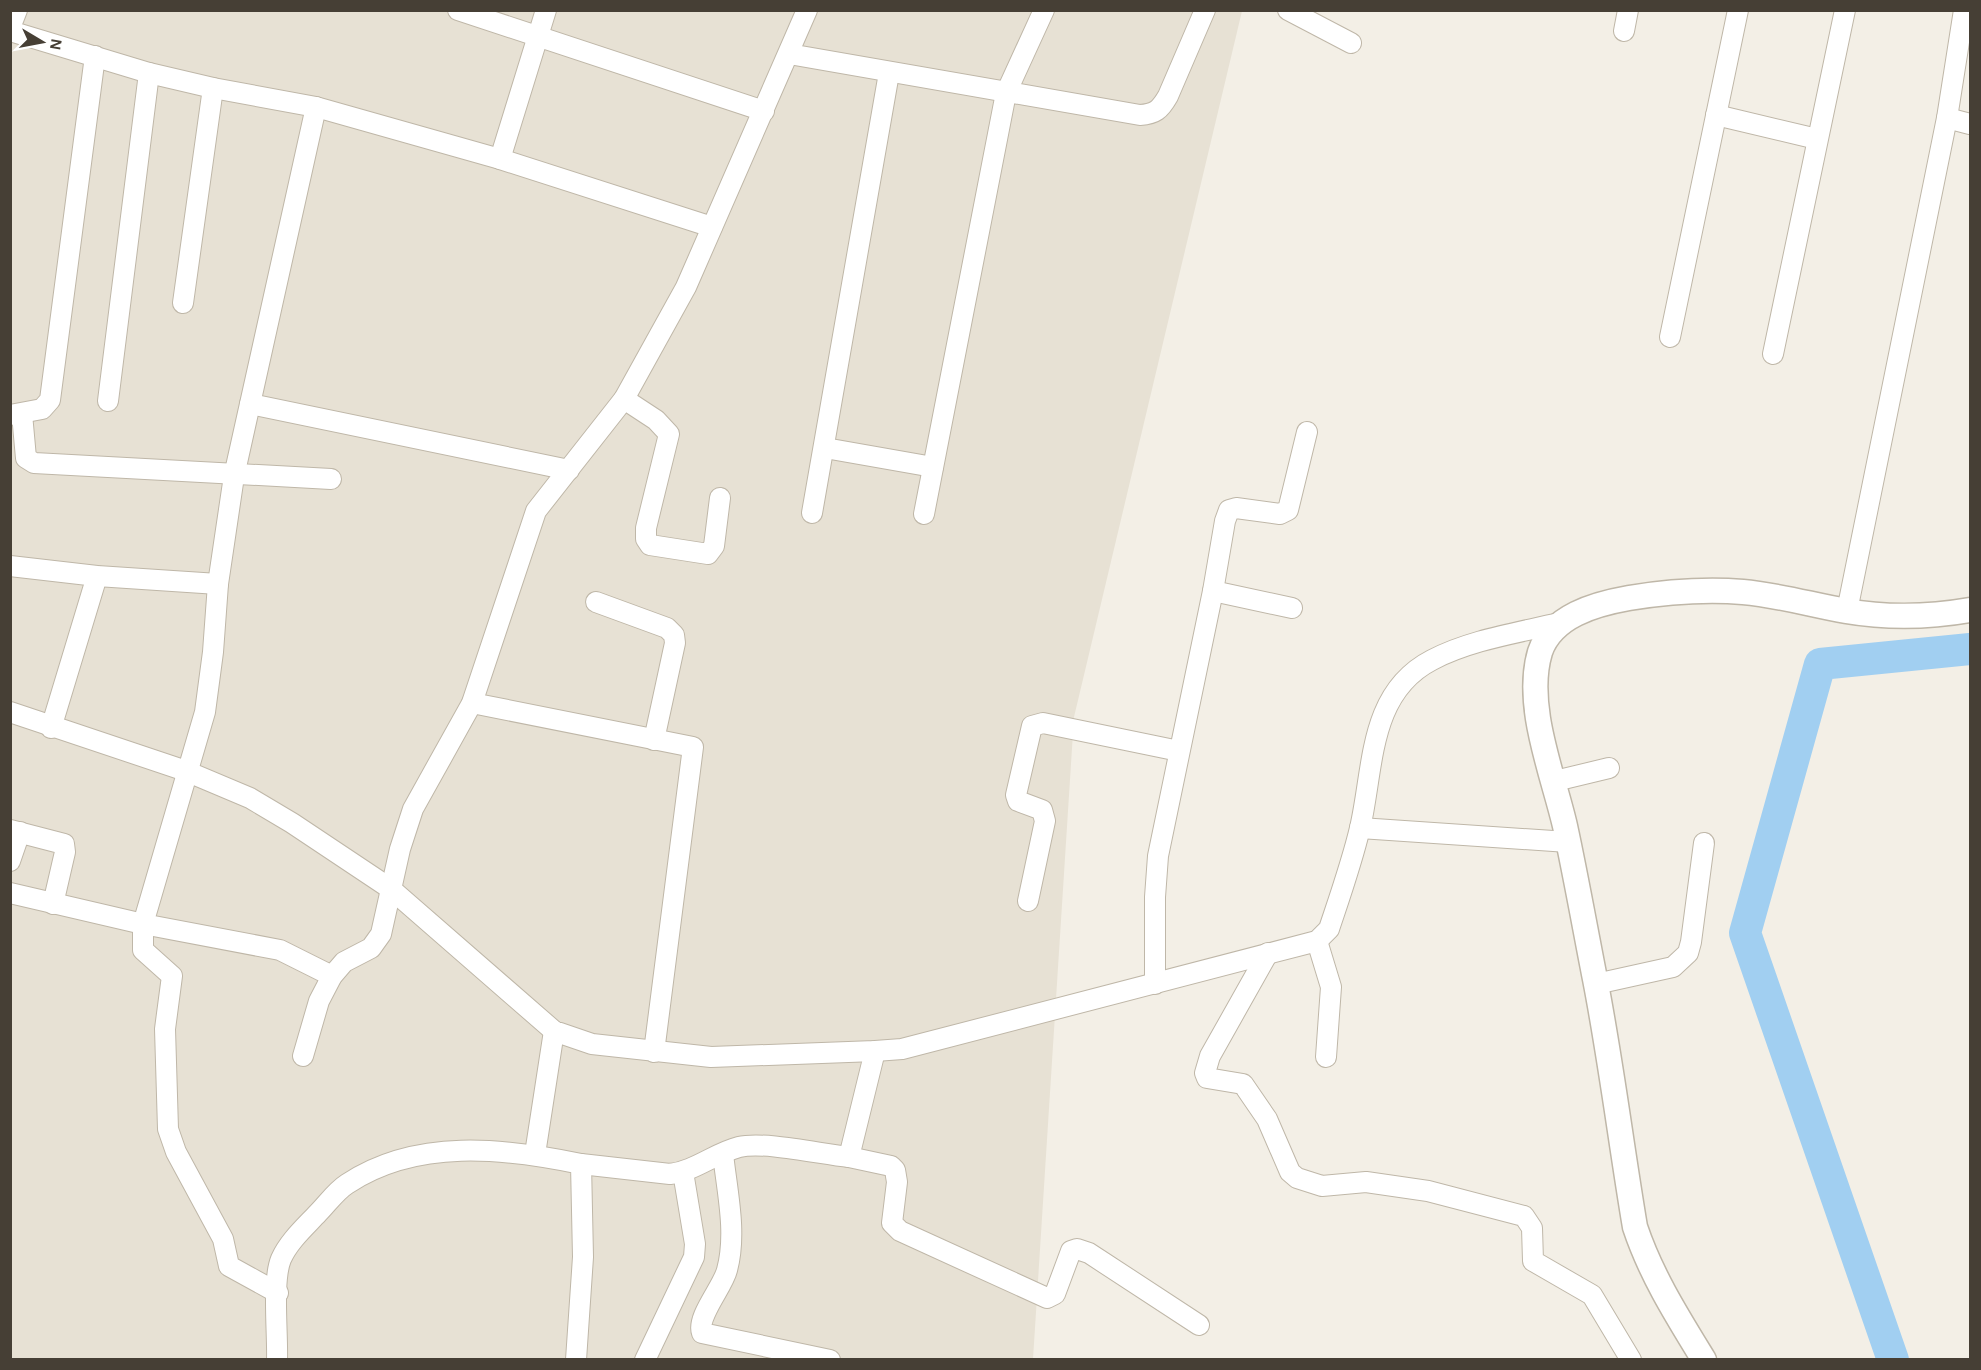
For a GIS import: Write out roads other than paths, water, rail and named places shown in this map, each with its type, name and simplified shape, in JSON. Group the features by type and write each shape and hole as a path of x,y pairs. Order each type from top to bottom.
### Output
{"street":[{"path":"17,10 10,29 149,73 213,88 316,107 500,159 712,227"},
{"path":"458,10 537,38 764,111"},
{"path":"500,159 546,10"},
{"path":"303,1056 319,1001 332,975 344,962 371,948 384,926 391,889 413,809 472,703 536,511 624,399 686,287 807,10"},
{"path":"924,513 1006,93 1044,10"},
{"path":"789,54 1006,93 1140,115 1152,114 1161,108 1168,96 1204,10"},
{"path":"1288,10 1351,43"},
{"path":"1623,31 1628,10"},
{"path":"1670,337 1738,10"},
{"path":"1773,354 1845,10"},
{"path":"1847,611 1947,118 1964,10"},
{"path":"95,56 50,400 42,409 16,415 26,458 34,463 234,476 331,479"},
{"path":"108,400 149,73"},
{"path":"812,513 890,73"},
{"path":"183,303 213,88"},
{"path":"278,1293 229,1266 224,1239 176,1152 168,1129 165,1029 172,976 143,950 143,924 205,712 210,681 218,584 234,476 316,107"},
{"path":"1716,115 1817,139"},
{"path":"1947,118 1971,124"},
{"path":"624,399 657,420 669,434 646,528 646,539 650,545 708,554 714,546 720,498"},
{"path":"250,404 569,470"},
{"path":"1155,984 1155,876 1229,510 1244,509 1280,514 1288,510 1307,432"},
{"path":"825,448 933,467"},
{"path":"10,566 97,576 218,584"},
{"path":"51,728 97,576"},
{"path":"1213,591 1292,608"},
{"path":"10,712 51,728 186,771 259,803 391,889 554,1031 592,1044 711,1057 875,1051 902,1049 1317,941 1329,928 1360,828 1378,724 1388,702 1408,676 1430,660 1454,650 1559,623 1578,614 1627,599 1698,591 1744,592 1847,611 1884,615 1938,615 1971,610"},
{"path":"596,602 667,628 674,635 675,643 654,740"},
{"path":"1559,623 1540,652 1536,680 1538,721 1555,781 1596,984 1635,1227 1645,1257 1660,1288 1704,1359"},
{"path":"472,703 693,747 654,1052"},
{"path":"1028,901 1045,821 1042,810 1018,801 1016,798 1032,726 1043,723 1179,751"},
{"path":"1555,781 1609,768"},
{"path":"1360,828 1568,842"},
{"path":"10,861 15,831 64,844 65,852 53,904"},
{"path":"1596,984 1673,967 1688,953 1704,843"},
{"path":"10,893 143,924 280,951 332,975"},
{"path":"1317,941 1331,987 1326,1057"},
{"path":"1268,953 1210,1056 1205,1073 1207,1078 1243,1084 1267,1119 1290,1172 1303,1180 1322,1186 1366,1182 1428,1191 1524,1216 1532,1228 1533,1261 1592,1295 1631,1359"},
{"path":"535,1154 554,1031"},
{"path":"849,1157 875,1051"},
{"path":"277,1359 280,1260 289,1246 345,1185 373,1169 430,1154 474,1150 535,1154 581,1164 653,1174 683,1172 738,1147 755,1146 849,1157 891,1166 896,1170 897,1182 892,1223 900,1231 1047,1298 1055,1294 1071,1251 1077,1249 1089,1252 1199,1324"},
{"path":"723,1154 730,1224 730,1257 727,1272 702,1320 700,1330 702,1333 830,1359"},
{"path":"576,1359 583,1257 581,1164"},
{"path":"645,1359 693,1257 695,1244 683,1172"}],"waterway":[{"path":"1893,1360 1745,933 1820,664 1970,649"}]}
